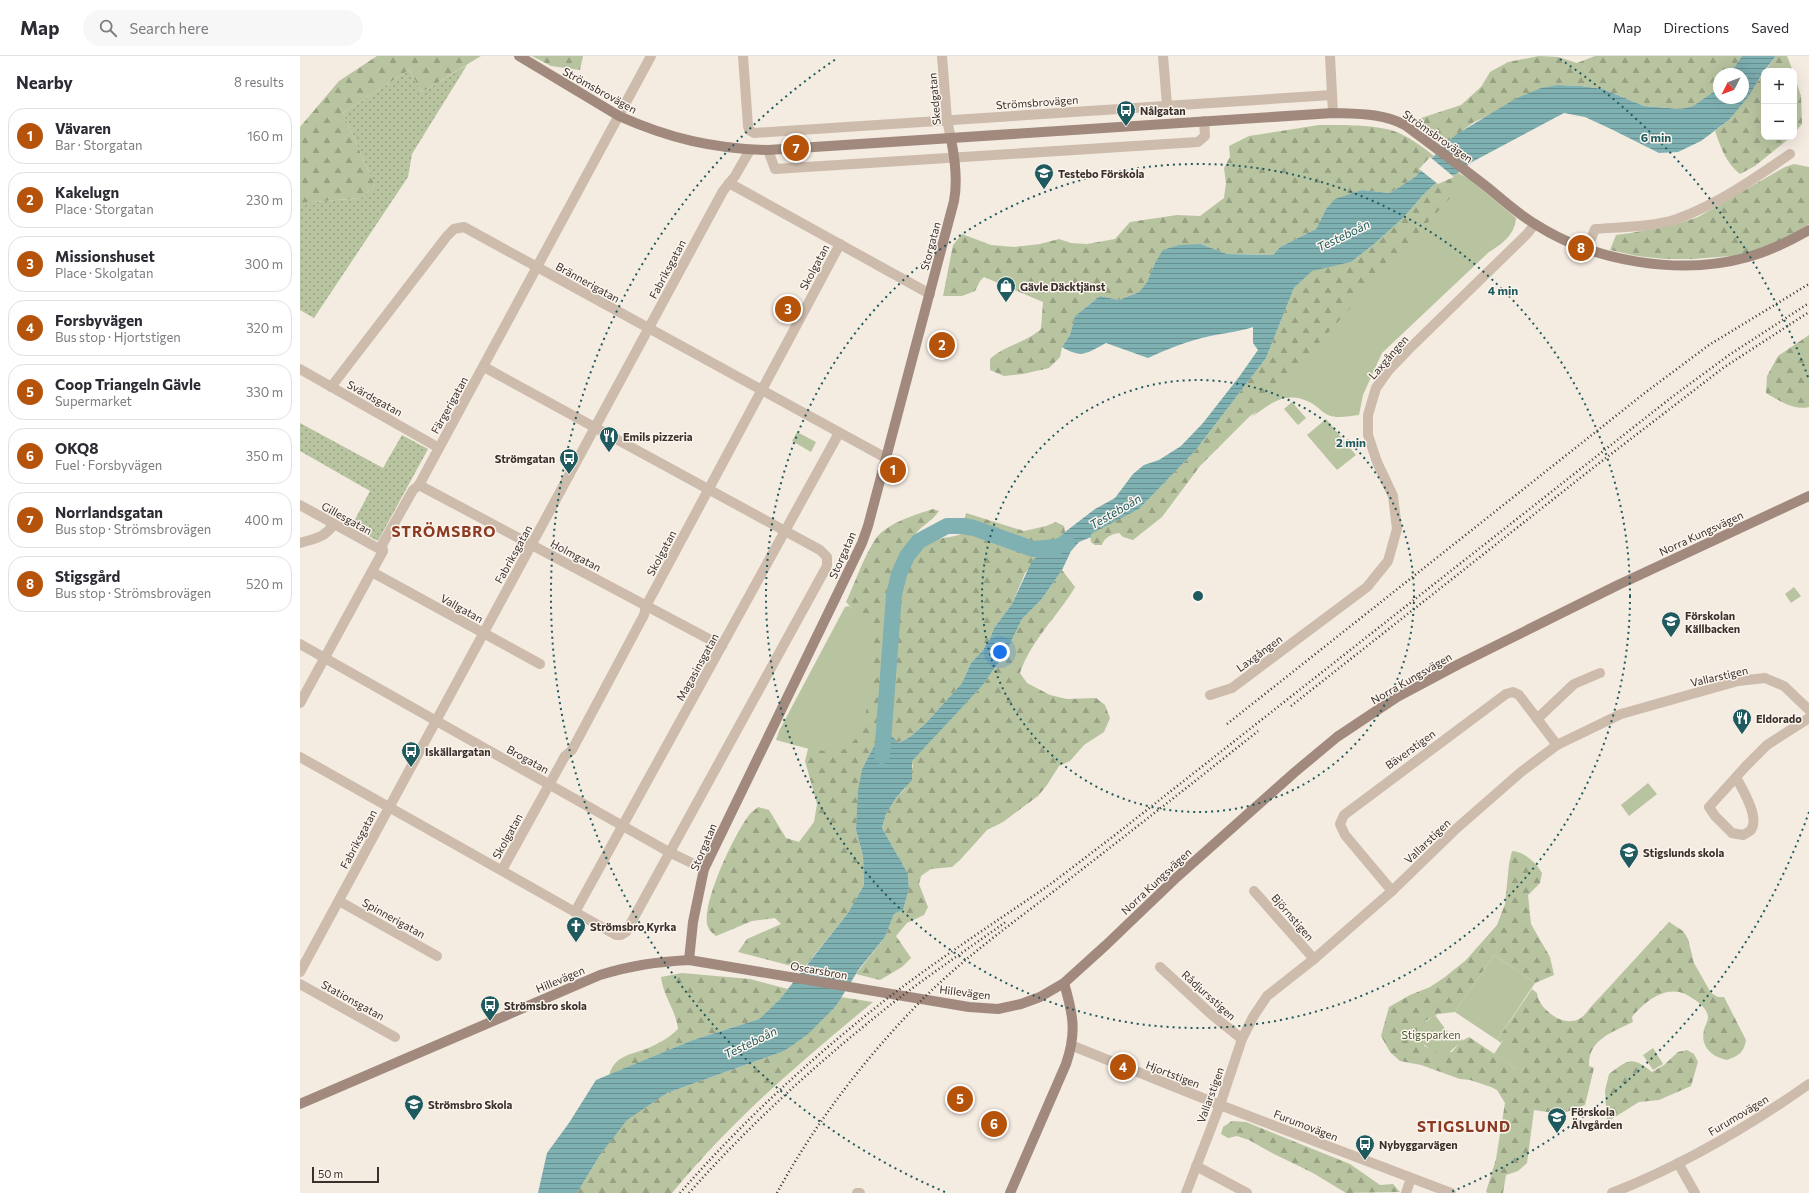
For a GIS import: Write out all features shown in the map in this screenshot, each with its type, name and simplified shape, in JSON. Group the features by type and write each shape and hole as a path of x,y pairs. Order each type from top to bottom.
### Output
{"street":[{"name":"Strömsbrovägen","path":"519,56 619,116 682,140 698,144 750,150 768,150 1333,113 1366,114 1390,118 1405,125 1535,224 1587,249 1612,257 1658,264 1723,263 1776,248 1809,230"},
{"name":"Färgerigatan","path":"300,703 383,551 382,545 413,490 419,485 484,367 651,56"},
{"name":"Strömsbrovägen","path":"742,56 748,126 751,132 757,133 1332,95"},
{"name":"Skedgatan","path":"942,56 947,120 951,139"},
{"path":"1163,56 1167,105"},
{"path":"1330,56 1333,113"},
{"path":"768,150 775,169 1198,142 1205,136 1204,121"},
{"name":"Storgatan","path":"690,960 693,922 704,869 862,544 954,201 956,184 955,158 951,139"},
{"name":"Fabriksgatan","path":"300,972 723,191 735,176 750,150"},
{"path":"1587,249 1595,229 1643,225 1676,219 1715,202 1751,181 1790,154"},
{"path":"729,183 930,294"},
{"name":"Laxgången","path":"1210,695 1232,688 1367,587 1388,561 1397,530 1393,496 1377,462 1368,435 1368,415 1376,388 1388,371 1408,350 1527,234 1535,224"},
{"name":"Brännerigatan","path":"331,387 454,229 459,227 468,228 648,329 886,458"},
{"name":"Skolgatan","path":"502,870 565,756 572,750 644,615 646,606 840,244"},
{"path":"300,757 616,935 621,935 626,932 827,566 827,557 820,550 484,367"},
{"name":"Svärdsgatan","path":"300,370 439,448"},
{"name":"Magasinsgatan","path":"575,912 839,433"},
{"name":"Holmgatan","path":"419,485 722,646"},
{"name":"Norra Kungsvägen","path":"1064,983 1177,877 1295,772 1337,737 1397,697 1459,664 1612,588 1809,496"},
{"name":"Gillesgatan","path":"300,505 383,551"},
{"path":"300,543 321,537 329,531 334,524"},
{"name":"Vallgatan","path":"372,572 540,664"},
{"name":"Brogatan","path":"300,644 622,826 704,869"},
{"path":"1537,719 1574,684 1600,673"},
{"name":"Vallarstigen","path":"1186,1193 1220,1105 1242,1039 1253,1017 1267,996 1314,959 1392,891 1457,828 1521,772 1558,745 1621,714 1738,682 1765,678 1784,686 1809,710"},
{"name":"Bäverstigen","path":"1392,891 1345,835 1340,824 1344,815 1506,694 1513,692 1519,695 1558,745"},
{"path":"1736,777 1752,809 1754,823 1751,830 1743,835 1732,833 1715,816 1709,807 1736,777 1767,745 1809,718"},
{"name":"Björnstigen","path":"1254,891 1314,959"},
{"name":"Spinnerigatan","path":"339,901 438,956"},
{"name":"Hillevägen","path":"300,1104 600,975 638,964 690,960 775,974"},
{"name":"Rådjursstigen","path":"1160,967 1211,1014 1242,1039"},
{"name":"Oscarsbron","path":"775,974 858,989"},
{"path":"1010,1193 1066,1064 1072,1046 1074,1025 1064,983"},
{"name":"Hillevägen","path":"858,989 969,1007 998,1009 1021,1004 1040,997 1064,983"},
{"name":"Stationsgatan","path":"300,984 395,1037"},
{"name":"Hjortstigen","path":"1072,1046 1220,1105"},
{"name":"Furumovägen","path":"1612,1193 1678,1163 1764,1114 1809,1084"},
{"name":"Furumovägen","path":"1220,1105 1451,1193"},
{"path":"1678,1163 1695,1193"},
{"path":"1196,1166 1247,1193"},
{"path":"1406,1193 1411,1178"}],"green space":[{"path":"377,56 481,56 422,92 409,70 343,113 375,186 361,198 300,203 300,127 339,81"},
{"path":"532,56 583,56 580,70 551,66"},
{"path":"1539,56 1558,57 1577,63 1595,56 1742,56 1734,68 1713,68 1713,92 1693,106 1680,109 1644,106 1603,89 1558,85 1474,122 1445,144 1415,120 1461,105 1481,87 1490,72 1508,62"},
{"path":"1776,56 1787,56 1792,68 1767,68"},
{"path":"467,65 412,154 408,177 314,318 300,310 300,203 361,198 375,186 343,113 409,70 422,92"},
{"path":"1761,77 1761,140 1787,140 1755,166 1740,174 1728,160 1715,131 1729,120 1741,104 1749,104 1749,93"},
{"path":"1797,84 1801,96 1802,124 1797,130"},
{"path":"1319,125 1360,126 1391,130 1422,146 1434,156 1415,177 1390,193 1362,190 1326,209 1316,229 1280,247 1273,255 1227,254 1201,244 1155,263 1147,282 1139,292 1119,300 1100,296 1075,316 1070,335 1062,347 1060,357 1049,368 1023,374 1004,376 990,370 990,359 996,354 1029,338 1041,329 1043,302 984,277 980,281 975,291 962,296 943,296 953,245 962,234 991,245 1014,247 1040,244 1059,239 1071,243 1087,244 1115,239 1130,222 1177,215 1200,216 1224,198 1226,183 1224,168 1230,157 1229,146 1249,136"},
{"path":"1794,164 1809,167 1809,224 1785,239 1743,255 1694,259 1665,259 1637,256 1610,250 1616,235 1677,224 1698,217 1785,167"},
{"path":"1458,173 1468,178 1304,397 1282,396 1250,416 1200,466 1162,517 1133,540 1123,537 1119,533 1108,537 1104,540 1102,545 1095,545 1091,542 1090,534 1139,509 1195,451 1266,358 1294,288 1312,270 1351,262 1373,245 1404,217 1423,195 1439,180"},
{"path":"1468,178 1516,218 1513,229 1499,246 1489,252 1382,353 1363,395 1359,415 1335,417 1324,413 1313,404 1304,400 1288,398 1274,402 1252,417"},
{"path":"1809,335 1809,407 1804,408 1792,406 1766,393 1767,376 1778,356"},
{"path":"1292,402 1306,418 1298,425 1284,409"},
{"path":"1326,419 1356,455 1337,470 1307,435"},
{"path":"300,423 383,468 402,435 428,449 378,541 351,527 370,491 300,451"},
{"path":"797,432 816,442 811,452 792,441"},
{"path":"933,509 939,511 919,529 914,536 920,544 961,534 966,513 1024,531 1056,522 1064,526 1065,532 1025,573 1012,604 994,628 989,641 983,650 971,663 962,683 926,723 910,737 897,743 896,741 877,735 875,744 862,769 856,830 863,856 864,885 848,913 803,969 738,952 747,939 781,924 775,918 752,921 716,936 710,931 707,924 707,914 710,900 714,885 727,854 741,827 752,812 758,807 769,810 786,838 799,842 814,822 817,804 805,761 808,749 867,624 846,602 865,557 878,536 891,525"},
{"path":"1062,570 1075,587 1038,639 1020,673 1027,683 1050,695 1067,699 1096,698 1105,705 1110,718 1104,732 1084,745 1070,761 1059,766 1038,796 1003,822 987,830 952,867 931,869 921,876 919,884 928,907 924,915 907,923 896,936 911,958 902,967 880,980 856,974 885,937 894,914 903,910 909,889 908,874 882,828 886,814 896,798 905,789 913,766 911,761 982,686 1006,652 1022,619 1041,600"},
{"path":"1794,587 1801,596 1791,603 1785,594"},
{"path":"849,606 873,625 874,640 871,686 862,732 847,748 838,752 813,750 776,740 779,731 845,607"},
{"path":"1648,783 1657,794 1629,816 1621,805"},
{"path":"1512,851 1526,856 1537,865 1542,873 1540,883 1528,895 1531,924 1550,957 1554,975 1535,983 1494,955 1455,1012 1438,1014 1425,1021 1424,1046 1433,1050 1452,1052 1460,1042 1469,1037 1517,1069 1503,1040 1501,1043 1497,1040 1532,989 1537,993 1541,1004 1545,1009 1555,1017 1566,1021 1580,1019 1669,922 1683,931 1688,939 1694,963 1711,993 1718,997 1724,997 1746,1040 1744,1048 1740,1053 1727,1060 1722,1059 1712,1054 1708,1050 1704,1041 1703,1036 1708,1015 1701,1004 1684,993 1675,992 1667,992 1652,999 1632,1017 1633,1022 1610,1033 1597,1043 1593,1049 1589,1066 1594,1068 1585,1105 1561,1114 1534,1110 1527,1163 1518,1171 1506,1175 1503,1193 1488,1193 1486,1192 1496,1159 1505,1103 1497,1090 1421,1065 1400,1061 1390,1052 1381,1036 1389,1007 1410,995 1430,987 1445,977 1466,960 1497,925 1505,904 1509,864"},
{"path":"1494,955 1535,983 1497,1040 1455,1012"},
{"path":"682,973 750,979 788,989 759,1019 693,1040 609,1075 615,1064 623,1057 659,1043 678,1029 675,1016 662,984 661,977"},
{"path":"841,997 873,1002 819,1047 743,1116 718,1141 672,1193 577,1193 600,1155 626,1120 667,1093 784,1051 836,1006"},
{"name":"Stigsparken","path":"1435,1015 1446,1030 1463,1040 1444,1057 1431,1050 1424,1044 1416,1033 1419,1026"},
{"path":"1504,1039 1527,1055 1517,1069 1494,1054"},
{"path":"1653,1048 1663,1064 1653,1070 1643,1055"},
{"path":"1687,1050 1694,1054 1698,1062 1691,1086 1659,1100 1639,1102 1607,1122 1605,1091 1609,1074 1631,1061 1640,1064 1652,1072 1664,1065 1678,1052"},
{"path":"1232,1121 1246,1122 1350,1164 1380,1185 1393,1184 1400,1192 1346,1193 1313,1173 1249,1140 1237,1136 1228,1138 1221,1134 1223,1127"}],"water":[{"path":"1742,56 1776,56 1766,68 1761,68 1761,76 1749,95 1749,68 1734,68"},
{"path":"1558,85 1603,89 1644,106 1680,109 1693,106 1713,92 1713,104 1742,104 1729,120 1701,141 1678,152 1659,153 1585,117 1564,113 1472,162 1458,173 1439,180 1423,195 1404,217 1373,245 1351,262 1312,271 1294,288 1266,358 1195,451 1139,509 1091,534 1091,537 1079,542 1071,551 1062,570 1041,600 1022,619 1006,652 982,686 912,761 912,780 896,798 886,814 882,828 908,874 909,889 903,910 894,914 885,937 859,969 836,1006 807,1035 784,1051 667,1093 627,1120 600,1155 577,1193 538,1193 547,1153 569,1123 596,1080 693,1040 759,1019 780,999 848,913 864,885 863,856 856,830 858,791 862,769 875,744 877,735 889,735 898,743 910,737 926,723 962,683 971,663 983,650 989,641 994,628 1012,604 1032,561 1065,532 1095,509 1115,498 1133,474 1144,465 1159,460 1181,446 1203,423 1258,350 1253,343 1253,327 1194,340 1170,348 1148,358 1106,343 1089,352 1080,354 1062,347 1070,335 1075,316 1100,296 1119,300 1139,292 1147,282 1155,263 1163,250 1179,245 1201,244 1227,254 1273,255 1280,247 1316,229 1326,209 1335,199 1362,190 1390,193 1415,177 1445,144 1457,134 1515,99 1541,88"}],"pier":[{"path":"1430,157 1454,177 1438,184 1419,169"}],"waterway":[{"name":"Testeboån","path":"882,756 894,595 899,574 907,556 919,541 947,526 962,526 974,528 1033,549 1056,547 1067,543"}],"railway":[{"path":"1227,724 1646,392 1709,345 1809,284"},
{"path":"680,1193 752,1116 830,1045 904,985 1052,883 1672,397 1729,355 1809,303"},
{"path":"1291,706 1589,471 1723,368 1809,312"},
{"path":"777,1193 807,1143 840,1095 896,1027 932,990 985,944 1258,731"},
{"path":"689,1193 712,1167 810,1072 903,995 1007,921"}],"place":[{"name":"Nålgatan","path":"1126,127"},
{"name":"Norrlandsgatan","path":"796,148"},
{"name":"Testebo Förskola","path":"1044,190"},
{"name":"Stigsgård","path":"1581,248"},
{"name":"Gävle Däcktjänst","path":"1006,303"},
{"name":"Missionshuset","path":"788,309"},
{"name":"Kakelugn","path":"942,345"},
{"name":"Emils pizzeria","path":"609,453"},
{"name":"Vävaren","path":"893,470"},
{"name":"Strömgatan","path":"569,475"},
{"name":"Förskolan Källbacken","path":"1671,638"},
{"name":"Eldorado","path":"1742,735"},
{"name":"Iskällargatan","path":"411,768"},
{"name":"Stigslunds skola","path":"1629,869"},
{"name":"Strömsbro Kyrka","path":"576,943"},
{"name":"Strömsbro skola","path":"490,1022"},
{"name":"Forsbyvägen","path":"1123,1067"},
{"name":"Coop Triangeln Gävle","path":"960,1099"},
{"name":"Strömsbro Skola","path":"414,1121"},
{"name":"OKQ8","path":"994,1124"},
{"name":"Förskola Älvgården","path":"1557,1134"},
{"name":"Nybyggarvägen","path":"1365,1161"}],"district":[{"name":"STRÖMSBRO","path":"444,531"},
{"name":"STIGSLUND","path":"1464,1126"}]}
